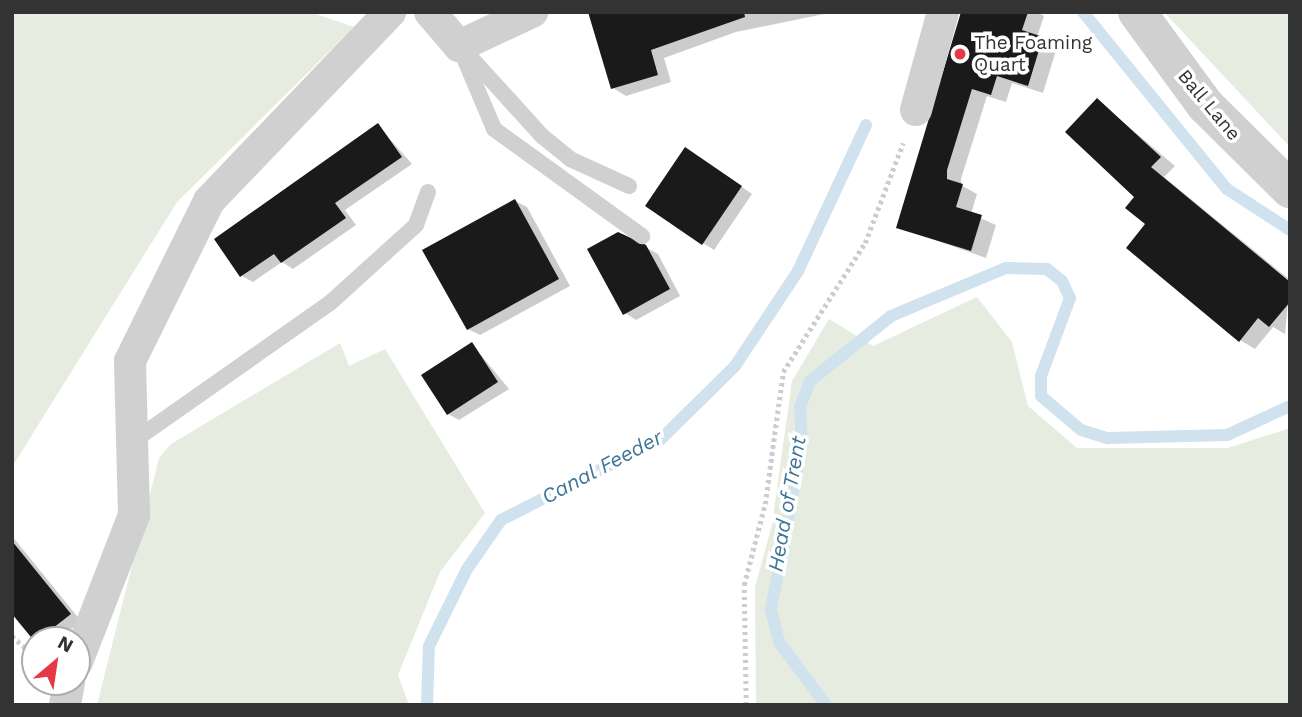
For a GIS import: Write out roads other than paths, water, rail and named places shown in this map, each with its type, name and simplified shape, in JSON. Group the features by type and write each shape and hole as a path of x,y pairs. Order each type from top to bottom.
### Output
{"street":[{"path":"91,626 134,515 130,361 209,201 390,12"},
{"path":"430,12 459,46 532,12"},
{"path":"916,110 943,12"},
{"name":"Ball Lane","path":"1137,12 1205,105 1290,189"}],"lane":[{"path":"459,46 542,136 570,159 629,186"},
{"path":"459,46 494,129 642,236"},
{"path":"132,442 330,303 416,225 428,192"}],"waterway":[{"name":"Head of Trent","path":"1083,12 1227,189 1290,230"},
{"name":"Canal Feeder","path":"427,705 429,646 467,569 501,520 661,439 735,366 798,271 866,125"},
{"name":"Head of Trent","path":"826,705 779,642 771,609 802,445 800,407 810,381 891,316 1006,268 1047,269 1062,281 1070,298 1041,376 1041,396 1081,430 1108,438 1227,435 1290,406"}],"place":[{"name":"The Foaming Quart","path":"960,54"}]}
